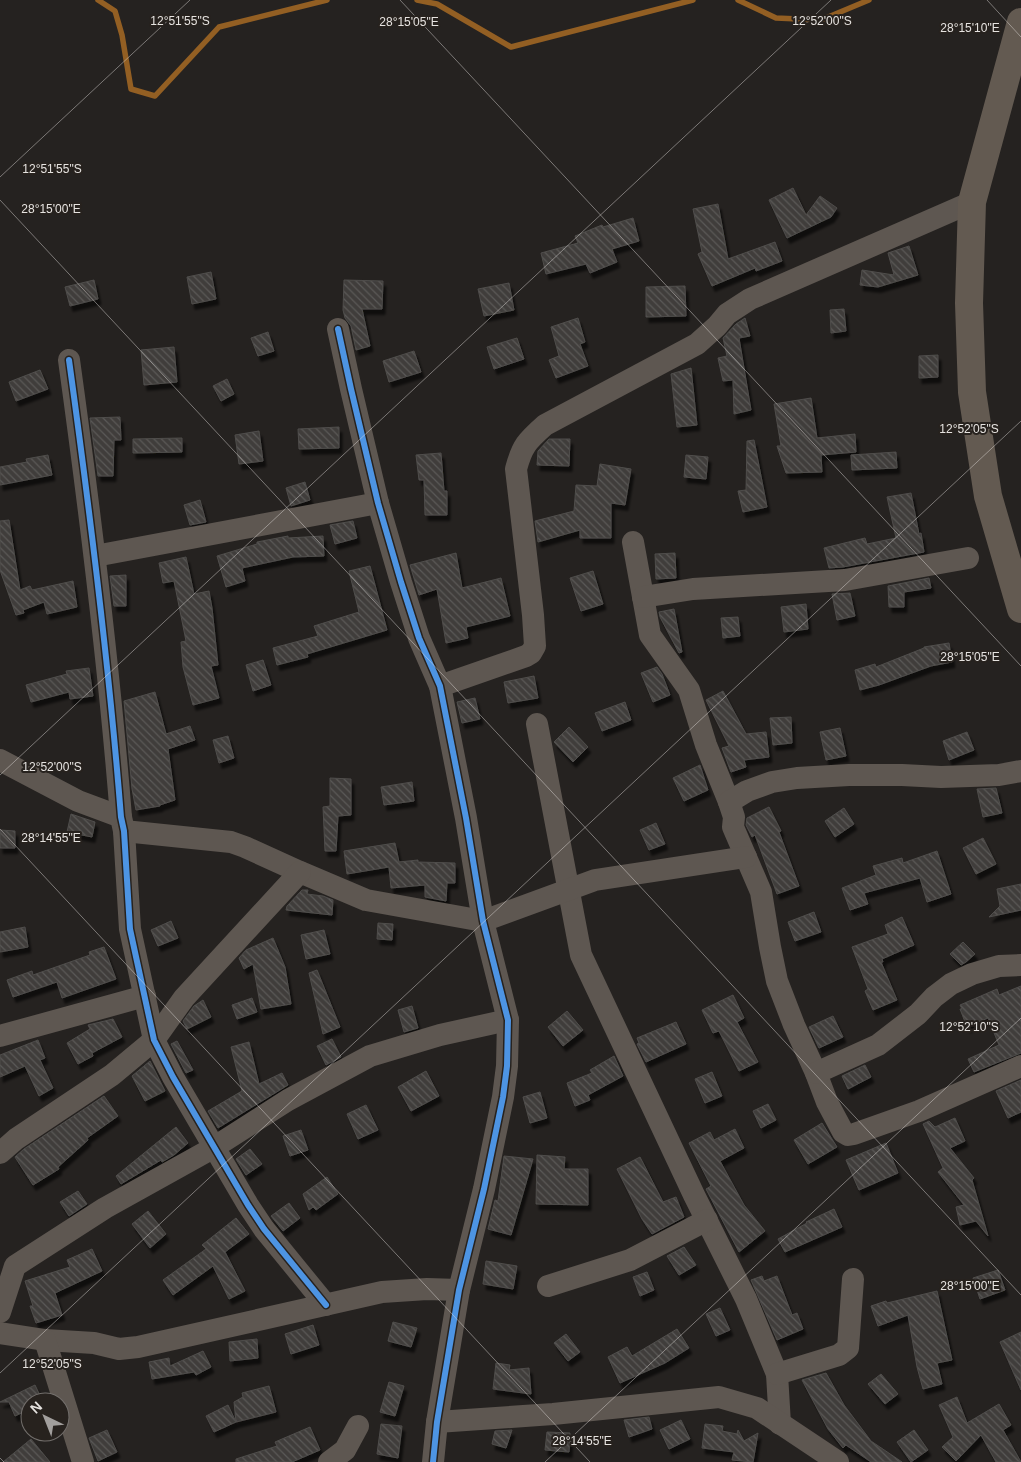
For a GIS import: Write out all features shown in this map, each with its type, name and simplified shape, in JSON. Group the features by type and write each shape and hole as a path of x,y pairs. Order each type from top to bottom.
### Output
{"main road":[{"path":"1021,22 972,202 969,303 972,392 988,496 1021,609"}],"street":[{"path":"440,686 526,656 532,653 535,646 516,469 520,450 544,425 697,344 727,314 750,299 972,202"},
{"path":"338,329 378,503 419,638 440,686 466,818 483,921 508,1020 507,1066 503,1097 460,1290 437,1422 433,1462"},
{"path":"69,360 96,556 114,723 130,929 154,1040 213,1148 264,1229 326,1305"},
{"path":"96,556 378,503"},
{"path":"633,542 650,635 689,690 706,745 730,802 734,817 734,827 761,892 777,982 827,1102 843,1132 848,1135 919,1111 1021,1066"},
{"path":"643,597 693,590 845,580 968,558"},
{"path":"537,724 581,955 694,1195 746,1299 776,1374 780,1424"},
{"path":"0,760 123,824 231,842 366,900 483,921 594,880 746,857"},
{"path":"730,802 747,791 772,782 797,778 876,775 941,777 999,775 1021,771"},
{"path":"0,1153 16,1139 112,1075 154,1040 184,998 300,872"},
{"path":"816,1074 878,1045 918,1014 934,997 951,984 972,974 999,966 1021,965"},
{"path":"0,1036 145,996"},
{"path":"0,1312 15,1266 105,1208 213,1148 288,1100 370,1056 440,1035 508,1020"},
{"path":"548,1286 630,1260 707,1220"},
{"path":"776,1374 839,1354 848,1348 853,1280"},
{"path":"0,1333 45,1340 94,1344 119,1349 138,1347 382,1292 427,1289 460,1290"},
{"path":"45,1340 82,1462"},
{"path":"437,1422 553,1414 719,1397 757,1408 838,1462"},
{"path":"329,1462 345,1450 358,1426"}],"building":[{"path":"793,188 806,215 820,196 837,208 831,217 787,238 769,200"},
{"path":"718,204 728,259 775,242 782,261 756,271 755,268 712,286 698,254 702,252 693,209"},
{"path":"633,218 639,241 612,249 617,262 590,273 586,264 546,274 541,253 578,243 575,236 602,225 603,227"},
{"path":"909,246 918,275 878,287 860,285 862,270 894,275 888,253"},
{"path":"211,272 216,299 192,304 187,277"},
{"path":"94,280 98,299 70,306 65,287"},
{"path":"344,280 383,281 382,309 362,309 370,346 356,350 351,326 345,318 343,310"},
{"path":"509,283 514,310 484,316 478,289"},
{"path":"685,286 686,316 646,317 646,287"},
{"path":"844,309 846,331 831,333 830,310"},
{"path":"578,318 585,342 580,344 588,366 556,378 549,360 559,356 551,327"},
{"path":"745,318 750,336 739,338 751,410 734,414 733,380 723,381 718,358 727,356 723,338 736,324"},
{"path":"268,332 274,351 258,356 251,338"},
{"path":"517,338 524,359 494,369 487,347"},
{"path":"174,347 177,382 144,385 141,350"},
{"path":"414,351 421,372 389,382 383,361"},
{"path":"938,355 938,377 919,378 919,356"},
{"path":"691,368 697,425 677,427 671,374"},
{"path":"40,370 48,389 16,401 9,382"},
{"path":"227,379 234,394 221,401 213,386"},
{"path":"811,398 817,438 855,434 856,452 821,455 822,472 786,473 777,446 781,446 774,404"},
{"path":"120,417 121,440 114,440 113,476 98,476 90,418"},
{"path":"339,427 339,448 299,449 298,429"},
{"path":"259,431 263,461 239,464 235,435"},
{"path":"182,438 182,452 133,453 133,439"},
{"path":"549,439 570,439 569,466 537,465 538,451"},
{"path":"754,440 767,507 743,512 738,491 746,490 747,441"},
{"path":"896,452 897,468 852,470 851,455"},
{"path":"441,453 444,491 447,491 447,515 425,515 424,480 419,480 416,455"},
{"path":"48,455 52,475 0,485 0,467 27,462 26,459"},
{"path":"686,455 708,457 706,479 684,477"},
{"path":"600,464 631,469 625,505 611,503 611,538 580,538 580,530 538,542 535,521 574,511 576,485 597,486"},
{"path":"305,482 310,500 291,506 286,488"},
{"path":"911,493 924,552 829,568 824,548 865,538 867,544 896,538 887,497"},
{"path":"200,500 206,522 190,525 184,505"},
{"path":"9,520 20,590 30,586 32,590 73,581 77,607 47,614 44,602 23,610 24,613 16,615 0,570 0,521"},
{"path":"353,521 357,538 335,544 330,525"},
{"path":"288,536 288,538 323,536 324,556 293,557 242,568 245,581 226,587 217,556 257,544 257,542"},
{"path":"456,553 462,588 501,578 510,616 466,627 468,638 446,643 437,589 419,595 410,565"},
{"path":"675,553 676,578 656,579 655,554"},
{"path":"186,557 194,594 209,591 218,665 211,666 219,698 193,705 183,667 181,642 186,641 174,581 163,583 159,563"},
{"path":"370,566 387,630 307,654 308,657 277,665 273,648 318,636 314,626 359,612 349,571"},
{"path":"593,571 603,604 581,611 570,578"},
{"path":"126,575 126,606 114,606 110,576"},
{"path":"929,578 931,588 904,592 904,607 889,607 888,586"},
{"path":"850,593 855,616 837,620 832,594"},
{"path":"806,604 808,629 784,632 781,607"},
{"path":"674,609 682,652 679,653 659,612"},
{"path":"738,617 740,636 723,638 721,618"},
{"path":"949,643 952,662 931,666 860,690 855,670 875,664 876,667 924,647"},
{"path":"263,660 271,685 253,691 246,665"},
{"path":"657,667 662,674 670,695 653,702 641,673"},
{"path":"89,668 93,696 70,699 69,692 31,702 26,685 67,674 66,671"},
{"path":"534,676 538,698 508,703 504,682"},
{"path":"723,691 746,734 766,732 769,757 744,760 746,767 731,772 722,748 729,746 706,700"},
{"path":"155,692 166,734 190,726 195,740 168,749 175,800 160,806 136,810 132,789 124,701"},
{"path":"475,698 480,719 462,723 457,702"},
{"path":"625,702 631,720 602,731 595,713"},
{"path":"791,717 792,743 773,745 770,718"},
{"path":"569,727 588,747 573,762 554,742"},
{"path":"840,728 846,756 826,760 820,732"},
{"path":"967,732 974,750 949,760 943,741"},
{"path":"228,736 234,758 219,763 213,740"},
{"path":"700,765 708,790 684,801 673,778"},
{"path":"330,778 351,779 351,815 338,816 336,851 325,851 323,807 330,806"},
{"path":"412,782 414,801 384,805 381,787"},
{"path":"996,788 1002,813 983,817 977,789"},
{"path":"769,807 781,831 779,832 799,886 777,894 755,835 752,837 746,825 747,818"},
{"path":"844,808 854,824 835,837 825,821"},
{"path":"71,814 95,822 92,837 67,832"},
{"path":"656,823 665,844 649,850 640,830"},
{"path":"0,830 15,831 15,848 0,848"},
{"path":"983,838 996,864 976,874 963,848"},
{"path":"395,843 399,862 418,860 418,862 455,863 455,883 447,883 446,901 425,897 425,885 391,888 389,867 347,874 344,851"},
{"path":"937,851 951,894 927,902 920,878 864,893 868,904 850,910 842,888 876,875 873,866 902,858 903,863"},
{"path":"1021,884 1021,910 989,917 1000,906 997,889"},
{"path":"302,890 308,890 307,894 323,896 333,900 332,915 286,910 287,906"},
{"path":"814,912 821,932 795,941 788,922"},
{"path":"902,917 914,945 882,959 883,962 881,962 897,1000 873,1010 865,991 868,989 852,947 888,934 885,925"},
{"path":"171,921 178,938 158,946 151,930"},
{"path":"378,923 393,924 392,940 377,939"},
{"path":"25,927 28,947 0,952 0,932"},
{"path":"324,930 330,954 306,959 301,935"},
{"path":"273,938 285,967 291,1004 261,1009 253,964 244,969 239,958 246,950"},
{"path":"963,942 975,954 961,965 950,954"},
{"path":"104,947 116,979 62,998 57,982 13,997 7,980 32,971 33,975 90,955 89,952"},
{"path":"317,970 340,1027 323,1034 309,973"},
{"path":"1021,986 1021,1053 974,1072 968,1059 999,1045 988,1018 967,1027 960,1005 997,989 999,995"},
{"path":"733,995 744,1018 737,1022 758,1062 739,1071 719,1031 713,1033 702,1010"},
{"path":"252,998 257,1012 237,1019 232,1005"},
{"path":"203,1000 211,1017 187,1029 183,1021 194,1006"},
{"path":"412,1006 418,1028 404,1032 398,1010"},
{"path":"567,1011 583,1030 563,1046 548,1027"},
{"path":"833,1016 843,1037 819,1048 809,1027"},
{"path":"113,1019 122,1037 92,1053 93,1056 78,1064 67,1043 90,1029 88,1025"},
{"path":"676,1022 686,1044 646,1062 637,1044 639,1043 637,1038"},
{"path":"332,1039 341,1057 326,1065 317,1046"},
{"path":"38,1040 45,1058 40,1060 53,1088 39,1096 25,1066 0,1077 0,1055"},
{"path":"177,1041 193,1070 186,1073 171,1044"},
{"path":"249,1042 259,1084 282,1073 288,1085 218,1128 208,1111 242,1091 231,1047"},
{"path":"614,1056 623,1076 588,1095 590,1100 575,1106 567,1083 592,1073 590,1070"},
{"path":"150,1061 165,1091 145,1101 132,1076"},
{"path":"865,1065 871,1077 848,1089 842,1076"},
{"path":"426,1071 439,1096 411,1111 398,1087"},
{"path":"712,1072 722,1096 705,1103 695,1079"},
{"path":"1021,1080 1021,1112 1008,1118 996,1091"},
{"path":"540,1092 547,1118 530,1123 523,1097"},
{"path":"104,1096 118,1116 87,1138 88,1140 58,1167 59,1169 33,1185 15,1157 24,1149"},
{"path":"768,1104 776,1120 761,1128 753,1111"},
{"path":"366,1105 378,1130 358,1139 347,1114"},
{"path":"955,1118 965,1141 950,1148 974,1178 972,1180 988,1236 976,1221 960,1225 956,1207 964,1205 938,1172 943,1168 923,1124 929,1121 935,1127"},
{"path":"822,1123 837,1147 808,1164 794,1140"},
{"path":"176,1127 188,1143 174,1155 162,1162 161,1160 121,1184 116,1176"},
{"path":"735,1129 744,1148 720,1161 744,1205 765,1231 739,1252 706,1189 711,1186 689,1143 710,1132 714,1140"},
{"path":"301,1130 308,1150 290,1156 283,1136"},
{"path":"886,1143 898,1173 859,1190 846,1160"},
{"path":"250,1149 262,1164 246,1175 236,1159"},
{"path":"537,1155 565,1157 564,1169 588,1169 588,1205 536,1204"},
{"path":"504,1156 533,1159 511,1235 488,1229 495,1200 498,1201"},
{"path":"640,1157 663,1202 676,1197 684,1217 652,1234 642,1219 617,1169"},
{"path":"327,1177 338,1194 316,1210 313,1207 309,1210 303,1194"},
{"path":"78,1191 87,1204 69,1216 60,1202"},
{"path":"289,1203 300,1218 283,1231 271,1216"},
{"path":"834,1209 842,1227 785,1252 778,1239 806,1222"},
{"path":"148,1211 166,1234 150,1248 132,1224"},
{"path":"236,1218 249,1234 225,1252 245,1291 229,1299 213,1266 173,1295 163,1280 206,1249 202,1245"},
{"path":"684,1247 696,1265 679,1275 667,1256"},
{"path":"92,1249 102,1271 55,1293 62,1315 36,1323 25,1281 70,1267 67,1260"},
{"path":"486,1261 517,1266 513,1289 483,1284"},
{"path":"998,1270 1005,1290 980,1299 973,1278"},
{"path":"647,1272 654,1290 640,1296 633,1277"},
{"path":"762,1276 764,1281 777,1276 792,1315 797,1313 803,1329 777,1340 751,1280"},
{"path":"937,1291 952,1360 937,1363 942,1384 923,1389 917,1367 908,1315 878,1326 871,1306 886,1301 887,1303"},
{"path":"720,1308 730,1330 716,1336 706,1314"},
{"path":"393,1322 417,1328 411,1347 388,1341"},
{"path":"313,1325 319,1345 291,1354 285,1334"},
{"path":"677,1329 689,1348 665,1363 620,1383 608,1357 627,1347 632,1356"},
{"path":"1021,1332 1021,1390 1000,1342"},
{"path":"566,1334 580,1352 568,1361 554,1343"},
{"path":"257,1339 258,1358 230,1361 229,1342"},
{"path":"203,1351 211,1367 196,1375 194,1372 152,1379 149,1362 169,1358 170,1366"},
{"path":"496,1363 510,1365 509,1370 529,1368 531,1394 493,1389"},
{"path":"826,1373 844,1405 871,1441 902,1462 871,1462 846,1445 843,1448 828,1429 802,1380"},
{"path":"881,1374 898,1394 885,1404 868,1384"},
{"path":"389,1382 404,1386 395,1416 380,1412"},
{"path":"35,1385 38,1392 21,1392"},
{"path":"269,1386 276,1412 236,1422 234,1402 243,1397 242,1393"},
{"path":"20,1392 20,1414 15,1416 9,1402 0,1402"},
{"path":"957,1397 967,1423 999,1404 1011,1425 1003,1430 1021,1462 996,1462 981,1435 956,1461 942,1447 953,1437 939,1405"},
{"path":"228,1405 236,1422 214,1432 206,1416"},
{"path":"649,1417 652,1429 629,1437 624,1420"},
{"path":"681,1420 690,1439 669,1449 660,1430"},
{"path":"381,1424 402,1426 398,1458 377,1454"},
{"path":"705,1424 723,1426 722,1431 737,1434 738,1430 744,1441 758,1433 753,1462 732,1460 734,1452 702,1448"},
{"path":"310,1427 320,1450 292,1462 236,1462 236,1459 277,1446 275,1442"},
{"path":"107,1430 117,1452 98,1461 89,1438"},
{"path":"512,1430 506,1448 492,1444 495,1431"},
{"path":"914,1430 928,1450 911,1462 897,1442"},
{"path":"547,1432 570,1433 569,1452 545,1450"},
{"path":"27,1442 33,1442 50,1462 3,1462"}],"waterway":[{"path":"98,0 115,11 122,35 131,89 155,96 219,27 327,0"},
{"path":"417,0 437,4 511,47 693,0"},
{"path":"738,0 776,18 821,20 869,0"}],"cycle path":[{"path":"338,329 378,503 419,638 440,686 466,818 483,921 508,1020 507,1066 503,1097 484,1189 459,1290 437,1422 433,1462"},
{"path":"69,360 105,645 121,817 124,831 130,929 154,1040 173,1077 248,1205 264,1229 326,1305"}]}
